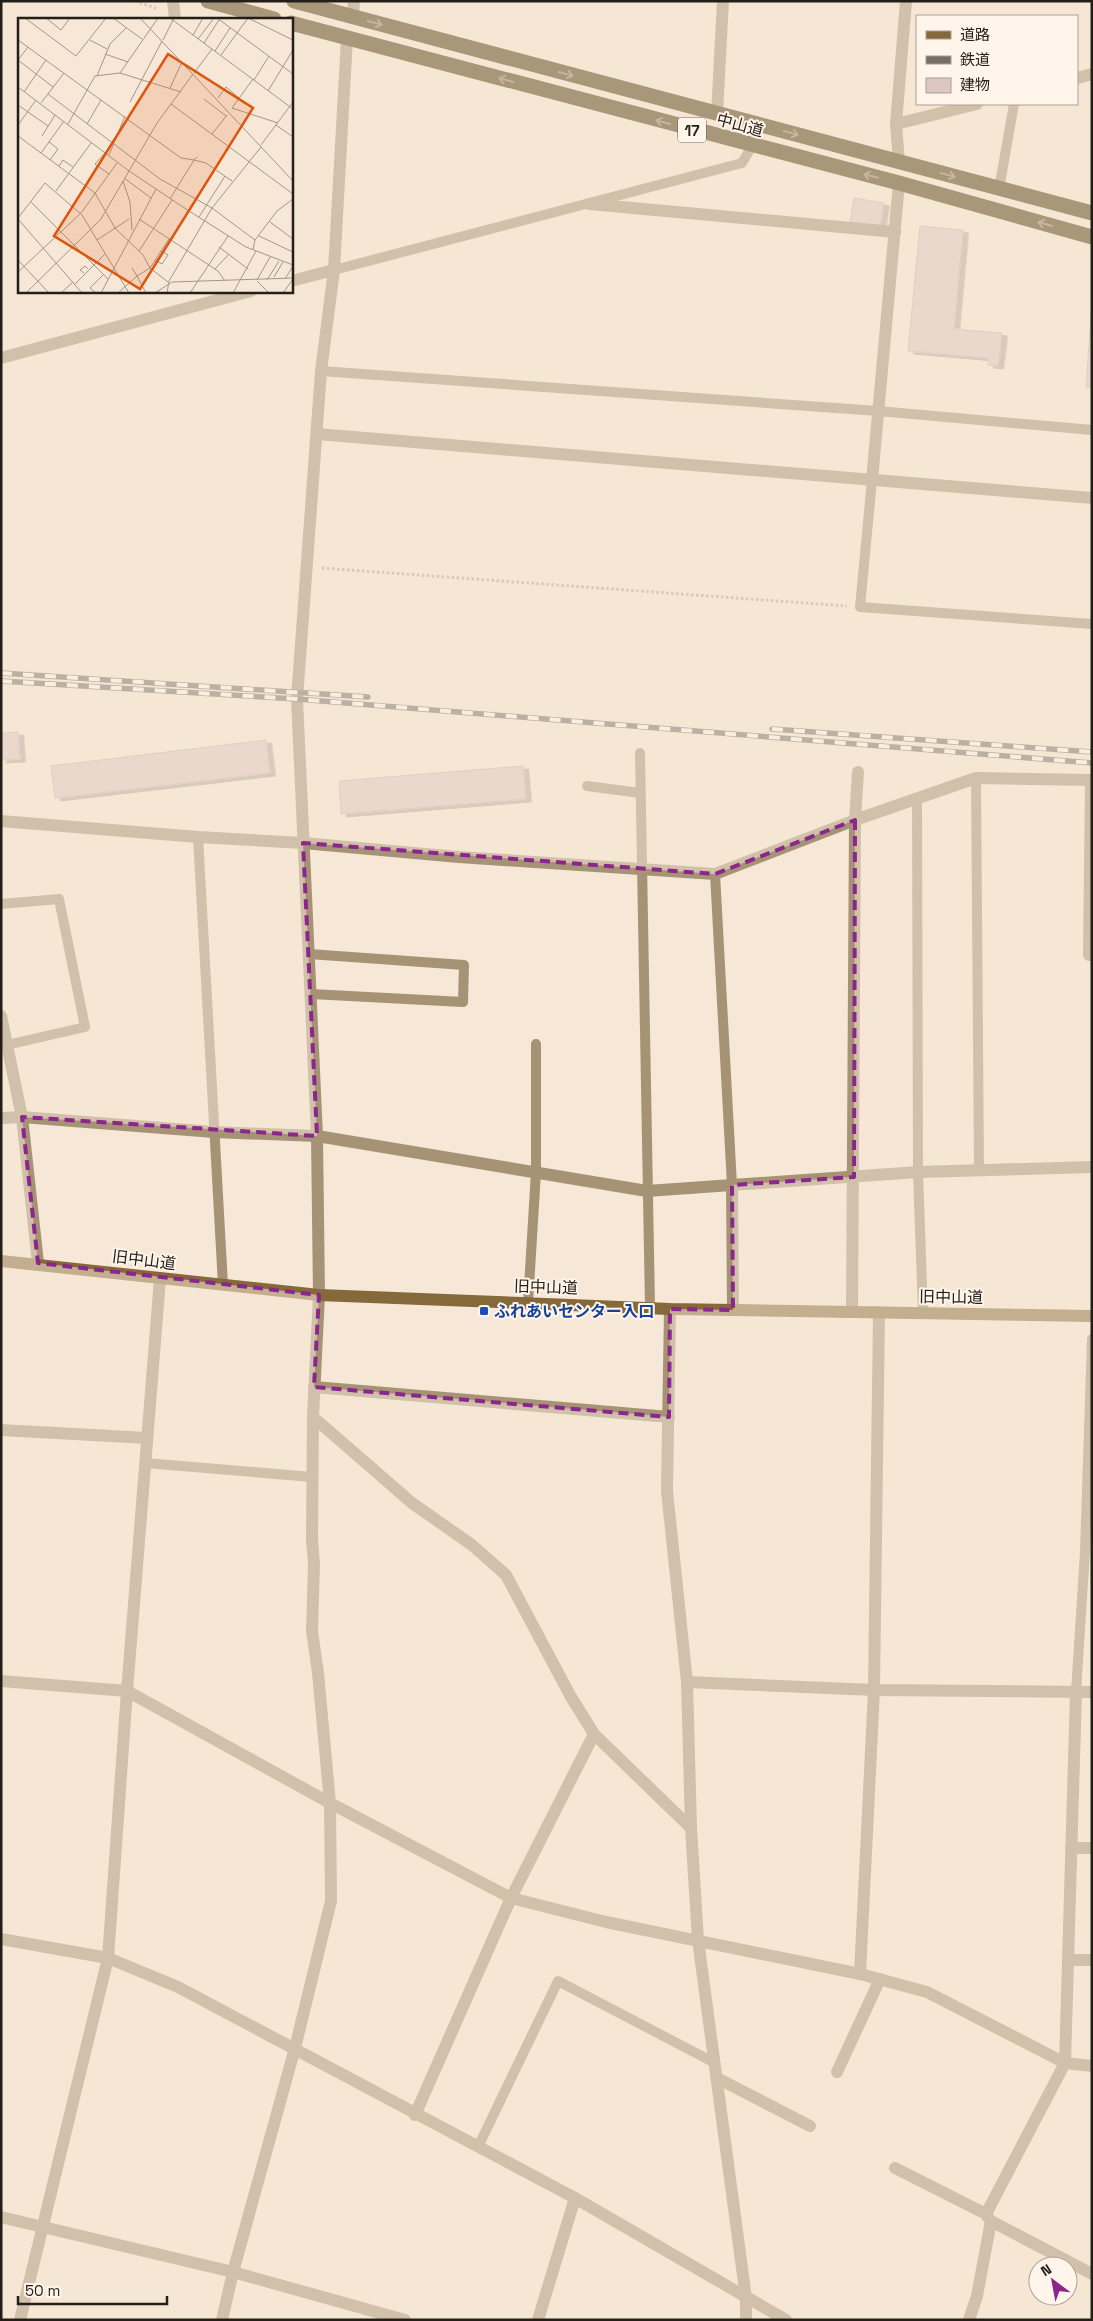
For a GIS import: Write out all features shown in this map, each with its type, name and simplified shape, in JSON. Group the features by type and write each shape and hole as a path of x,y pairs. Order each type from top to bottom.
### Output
{"highway":[{"path":"208,1 270,18"},
{"name":"中山道","path":"294,1 1092,213"},
{"name":"中山道","path":"292,24 899,183 1092,237"}],"main road":[{"name":"旧中山道","path":"1,1261 38,1263 160,1279 319,1295 670,1309 1092,1316"}],"street":[{"path":"173,1 175,18"},
{"path":"353,17 354,1"},
{"path":"717,114 723,1"},
{"path":"900,162 896,124 906,1"},
{"path":"222,2320 233,2272 295,2048 331,1901 330,1803 318,1673 312,1631 314,1564 312,1539 313,1417 319,1295 317,1136 297,699 321,371 334,270 347,38"},
{"path":"1078,78 1092,74"},
{"path":"896,124 972,105"},
{"path":"872,480 899,183"},
{"path":"589,204 895,232"},
{"path":"292,281 334,270"},
{"path":"1,358 211,296 243,292"},
{"path":"317,434 1092,498"},
{"path":"852,1311 855,820 858,772"},
{"path":"1,821 198,837 303,843 459,857 715,874 855,820 976,778 1091,780 1089,955"},
{"path":"1,1016 22,1117 38,1263"},
{"path":"1,1118 22,1117 214,1132 317,1136 647,1191 918,1172 1092,1167"},
{"path":"732,1185 733,1310"},
{"path":"20,2320 108,1958 160,1279"},
{"path":"670,1309 667,1491 687,1682 691,1828 698,1940 746,2298 746,2320"},
{"path":"860,1974 874,1690 879,1312"},
{"path":"314,1387 669,1417"},
{"path":"313,1417 412,1502 472,1545 506,1575 571,1696 594,1734 691,1828"},
{"path":"1,1430 147,1438"},
{"path":"1,1681 127,1691 330,1803 511,1898 606,1922 860,1974 927,1992 1065,2063 1092,2066"},
{"path":"687,1682 874,1690 1092,1692"},
{"path":"969,2320 976,2296 988,2217 1065,2063 1076,1692"},
{"path":"415,2115 511,1898 594,1734"},
{"path":"1071,1848 1092,1848"},
{"path":"1,1939 108,1958 178,1987 295,2048 415,2115 575,2198 786,2320"},
{"path":"1068,1960 1092,1960"},
{"path":"838,2072 880,1979"},
{"path":"717,2078 810,2126"},
{"path":"895,2168 1092,2274"},
{"path":"538,2320 575,2198"},
{"path":"1,2217 233,2272 405,2320"}],"lane":[{"path":"999,189 1014,105"},
{"path":"334,270 742,163 752,146"},
{"path":"321,371 878,411 1092,430"},
{"path":"872,480 860,607 1092,624"},
{"path":"640,753 650,1307"},
{"path":"976,778 980,1170"},
{"path":"587,786 640,793"},
{"path":"917,800 918,1172 923,1313"},
{"path":"198,837 223,1285"},
{"path":"715,874 732,1185"},
{"path":"1,904 59,899 85,1027 7,1045"},
{"path":"309,954 464,965 463,1002 311,994"},
{"path":"528,1303 536,1172 536,1044"},
{"path":"1076,1692 1085,1552 1092,1339"},
{"path":"145,1463 312,1477"},
{"path":"478,2147 558,1982 715,2063"}],"path":[{"path":"135,2 162,10"},
{"path":"306,567 860,607"}],"highlighted area":[{"path":"855,820 854,1177 732,1185 733,1310 670,1309 669,1417 314,1387 319,1295 38,1263 22,1117 317,1136 303,843 715,874"}],"building":[{"path":"854,198 884,203 880,227 850,222"},
{"path":"920,226 963,230 954,329 1002,333 998,366 988,365 988,358 908,351"},
{"path":"1092,302 1092,387 1086,387"},
{"path":"18,732 20,759 1,760 1,733"},
{"path":"266,740 270,773 55,798 51,766"},
{"path":"523,766 526,799 341,814 339,781"}],"railway":[{"path":"1,673 368,697"},
{"path":"1,681 297,699 1092,763"},
{"path":"772,729 1092,752"}],"place":[{"name":"ふれあいセンター入口","path":"484,1311"}]}
